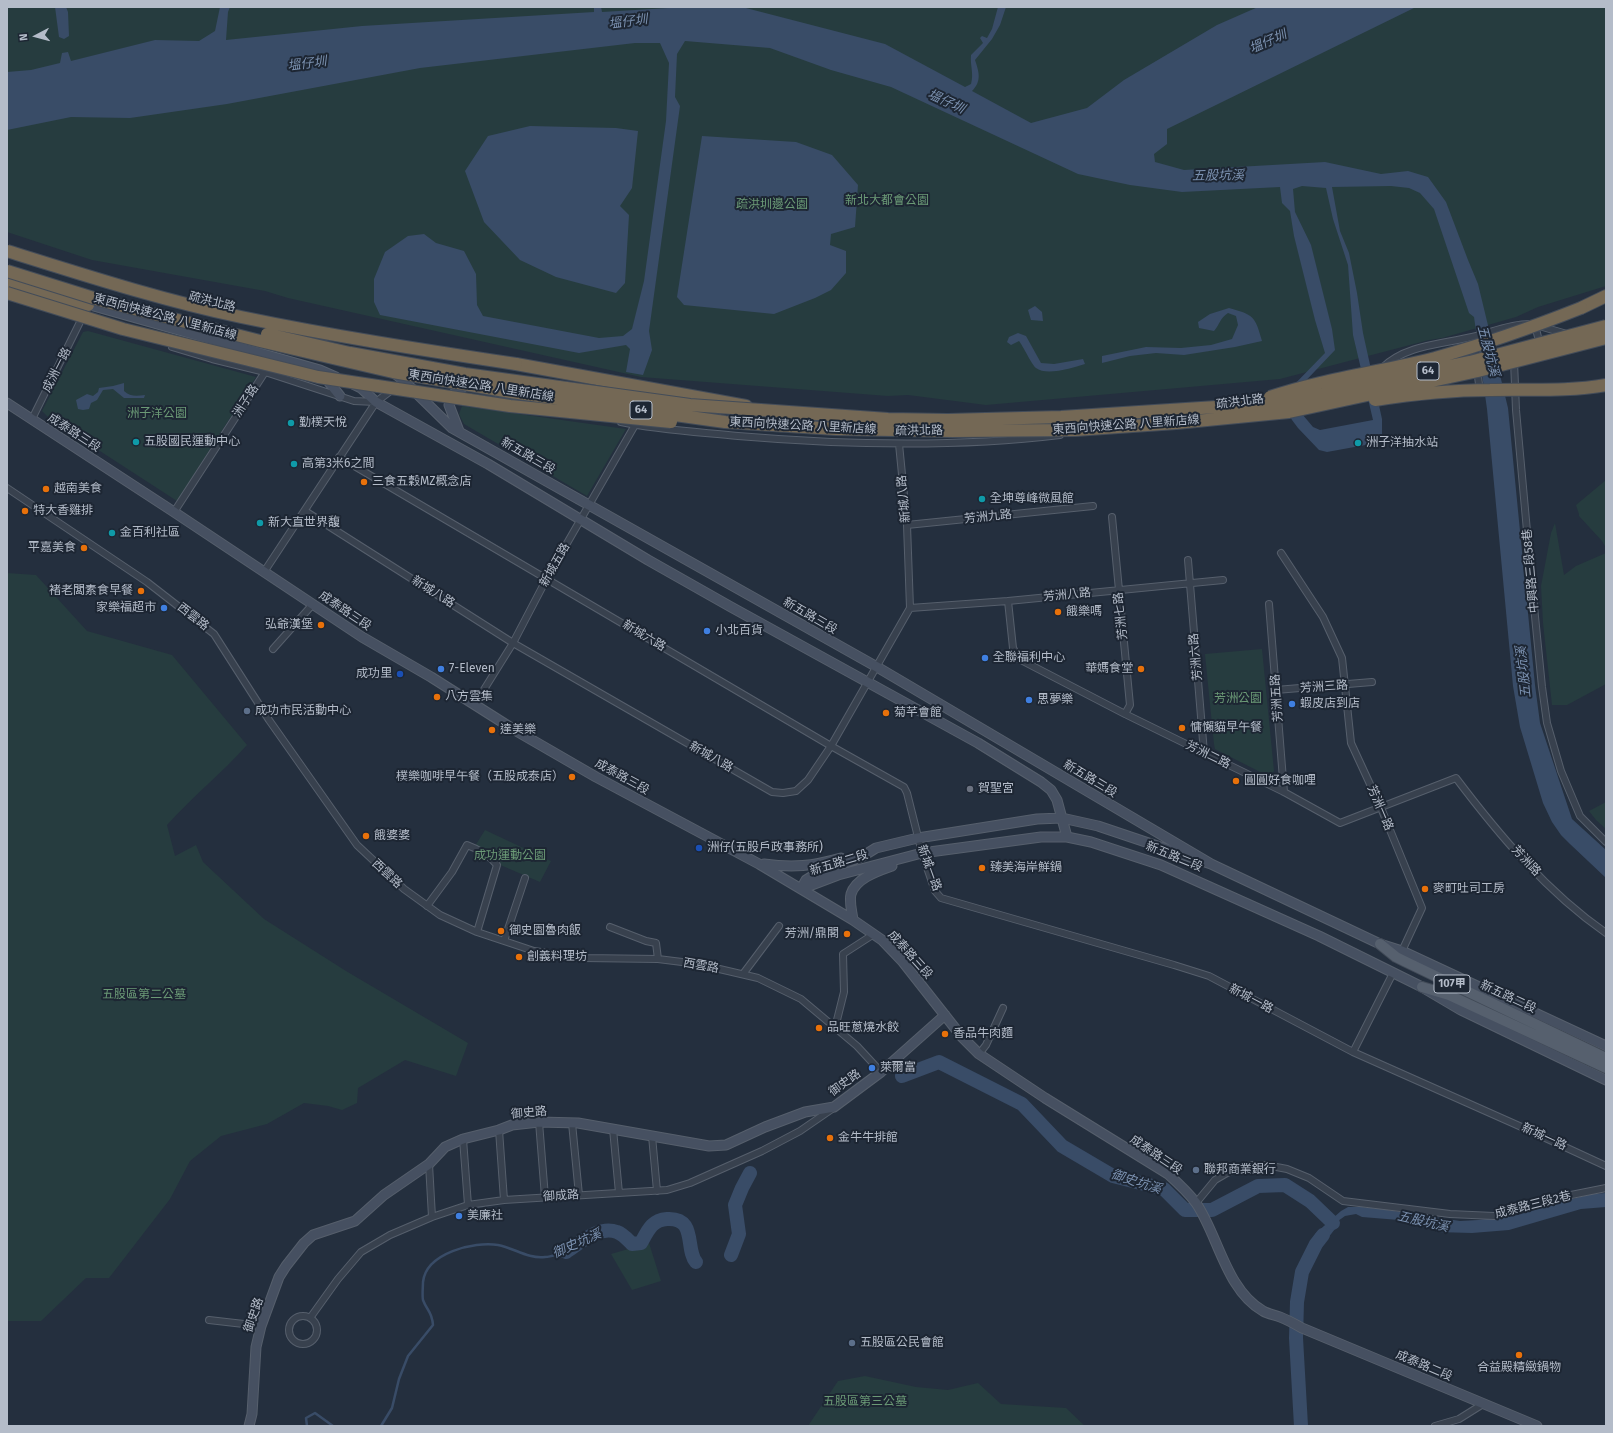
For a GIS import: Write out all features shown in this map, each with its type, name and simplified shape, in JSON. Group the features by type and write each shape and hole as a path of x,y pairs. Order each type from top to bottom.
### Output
{"highway":[{"path":"7,245 88,270 116,288"},
{"path":"7,251 127,288 240,317 353,339 523,365 729,402 764,410"},
{"name":"東西向快速公路 八里新店線","path":"7,263 110,296 350,353 465,374 690,405 888,419 948,420 1061,417 1248,405 1308,398 1470,362 1606,326"},
{"name":"東西向快速公路 八里新店線","path":"7,271 103,302 393,372 511,392 725,422 836,430 1052,430 1176,423 1289,412 1478,371 1606,338"},
{"path":"7,282 88,305"},
{"path":"7,293 123,329 318,377 510,406 671,422 725,422"},
{"path":"1248,405 1307,386 1434,358 1526,330 1581,308 1606,296"},
{"path":"1581,308 1606,301"},
{"path":"1289,412 1382,399 1447,393 1490,390 1544,391 1606,386"}],"main road":[{"name":"疏洪北路","path":"7,257 116,288 367,354 404,381"},
{"path":"7,278 88,305 320,370 361,388 376,402 488,464 717,599 978,743 1041,782 1052,790 1057,800 1067,837"},
{"path":"320,370 340,396"},
{"name":"新五路三段","path":"404,381 452,428 877,667 1211,864"},
{"path":"459,431 449,405 452,395 463,387"},
{"name":"成泰路三段","path":"7,403 362,637 475,704 513,729 687,827 759,864 874,934 882,940 903,962 962,1037 978,1054 1168,1174 1196,1203 1207,1222 1231,1275 1246,1297 1263,1312 1285,1319"},
{"name":"新五路二段","path":"801,889 806,880 814,875 863,856 876,848 918,838 1005,823 1062,818 1111,830 1211,864 1380,944 1402,951 1606,1046"},
{"name":"新五路二段","path":"801,889 838,875 922,854 1040,837 1067,837 1118,850 1161,865 1319,936 1422,986 1524,1024 1606,1058"},
{"path":"759,864 788,867 808,866 876,848"},
{"path":"853,920 850,903 852,893 857,885 865,878 922,854"},
{"name":"新五路二段","path":"1380,944 1396,957 1606,1068"},
{"name":"新五路二段","path":"1422,986 1461,1010 1606,1080"},
{"name":"御史路","path":"248,1426 252,1414 256,1347 261,1326 279,1277 286,1266 304,1243 313,1235 355,1221 384,1195 428,1164 445,1147 463,1138 499,1130 512,1125 539,1122 572,1123 613,1128 709,1146 726,1145 765,1127 805,1112 834,1107 881,1072 945,1015"},
{"name":"成泰路二段","path":"1285,1319 1302,1328 1537,1426"}],"street":[{"path":"7,297 212,359 265,372 354,401 376,402"},
{"name":"成洲一路","path":"32,420 81,320"},
{"path":"1356,394 1393,358 1415,350 1512,326 1533,323 1535,325 1586,340"},
{"path":"1535,325 1542,351"},
{"name":"中興路三段58巷","path":"1606,333 1586,340 1514,359 1516,410 1542,687 1547,723 1561,771 1580,816 1606,842"},
{"path":"1415,350 1421,378"},
{"path":"1385,366 1389,387"},
{"name":"疏洪北路","path":"264,572 376,402 404,381 422,375 463,387 635,425 771,438 899,444 958,443 1047,437 1257,413 1356,394 1421,378 1477,367 1480,393"},
{"name":"洲子路","path":"174,512 265,372"},
{"name":"新城五路","path":"475,704 513,643 547,578 635,425"},
{"name":"新城八路","path":"305,511 513,643 772,792 783,793 796,791 808,780 831,746 910,608 906,525 899,444"},
{"name":"新城六路","path":"339,457 831,746 904,787 907,793 918,838"},
{"name":"西雲路","path":"7,488 147,582 214,634 269,720 357,846 404,889 440,915 477,932 534,951 584,958 658,959 698,964 758,978 801,999 857,1046 881,1072"},
{"name":"芳洲九路","path":"906,525 1093,506"},
{"name":"芳洲七路","path":"1112,517 1130,705 1125,714"},
{"name":"芳洲一路","path":"1281,554 1323,617 1342,658 1351,743 1381,808 1422,908 1402,951"},
{"name":"芳洲六路","path":"1188,560 1204,753"},
{"name":"芳洲八路","path":"910,608 1008,601 1223,580"},
{"name":"芳洲二路","path":"1008,601 1013,648 1019,659 1125,714 1284,792 1340,823 1456,778"},
{"path":"273,649 313,604"},
{"name":"芳洲五路","path":"1270,604 1284,792"},
{"name":"芳洲三路","path":"1276,690 1372,682"},
{"name":"芳洲路","path":"1456,778 1500,833 1542,879 1582,917 1606,934"},
{"name":"新城一路","path":"918,838 935,890 941,898 1209,976 1353,1052 1606,1166"},
{"path":"427,906 452,872 467,845 476,849 494,861 497,865 477,932"},
{"path":"504,941 524,878"},
{"path":"743,974 779,926"},
{"path":"610,927 646,941 656,943 658,959"},
{"path":"836,1028 844,992 843,954 874,934"},
{"path":"1353,1052 1393,973"},
{"path":"978,1054 986,1045 1003,1008"},
{"name":"御成路","path":"310,1318 338,1279 361,1252 390,1235 432,1217 468,1205 504,1200 667,1190 690,1183 762,1151 800,1132 834,1107"},
{"path":"539,1122 545,1197"},
{"path":"572,1123 579,1195"},
{"path":"613,1128 619,1193"},
{"path":"499,1130 504,1200"},
{"path":"652,1136 657,1191"},
{"path":"463,1138 468,1205"},
{"path":"428,1164 432,1217"},
{"name":"成泰路三段2巷","path":"1196,1203 1215,1180 1227,1173 1247,1165 1266,1165 1287,1169 1309,1178 1343,1201 1450,1214 1494,1216 1546,1200 1606,1188"},
{"path":"299,1316 310,1318 315,1324 316,1328 313,1339 302,1343 295,1341 290,1335 289,1328 291,1324 299,1316"},
{"path":"209,1320 261,1326"},
{"path":"1435,1426 1459,1419 1483,1404"}],"green space":[{"name":"新北大都會公園","path":"7,7 1606,7 1606,286 1538,307 1516,317 1442,338 1429,340 1280,379 986,405 908,395 888,396 641,377 288,298 265,291 92,260 7,232"},
{"name":"洲子洋公園","path":"88,331 256,377 177,501 49,418 42,411 83,332"},
{"path":"462,406 626,429 587,496 464,424 459,414"},
{"path":"1606,480 1606,548 1602,541 1579,516 1576,505"},
{"path":"1555,523 1564,575 1576,566 1606,553 1606,684 1567,705 1552,705 1543,623 1541,586 1551,533"},
{"name":"五股區第二公墓","path":"7,573 36,575 87,631 172,655 247,745 167,825 175,856 196,845 203,862 264,919 346,971 468,1043 456,1076 405,1060 358,1088 357,1103 342,1110 328,1106 304,1103 267,1124 221,1136 190,1161 170,1199 109,1278 86,1278 41,1321 7,1321"},
{"name":"芳洲公園","path":"1262,649 1274,771 1270,776 1215,749 1205,654"},
{"path":"1606,802 1606,829 1589,811"},
{"name":"成功運動公園","path":"485,830 551,861 540,882 498,864 475,846"},
{"path":"649,1243 661,1281 632,1290 611,1254"},
{"name":"五股區第三公墓","path":"865,1376 916,1387 948,1390 978,1383 1001,1404 1066,1408 1085,1426 808,1426 838,1381"}],"water":[{"path":"55,7 66,7 68,12 69,36 64,39 59,37"},
{"name":"塭仔圳","path":"220,7 230,7 228,12 226,40 362,26 594,12 594,7 601,7 602,12 685,7 742,7 885,44 965,87 971,84 972,80 971,55 983,43 980,38 982,36 987,38 992,29 998,7 1006,7 1000,25 992,39 975,60 979,76 977,84 972,91 1031,123 1087,108 1124,80 1217,25 1258,7 1416,7 1167,129 1167,144 1154,154 1155,162 1184,170 1325,162 1381,174 1408,171 1428,177 1446,202 1478,284 1508,408 1540,723 1572,819 1606,850 1606,878 1561,835 1552,822 1543,803 1520,727 1513,686 1487,409 1474,317 1469,313 1434,209 1420,193 1409,188 1391,186 1332,187 1340,231 1349,253 1363,333 1382,419 1382,442 1327,452 1319,450 1298,428 1289,414 1289,390 1325,353 1315,320 1294,236 1290,211 1282,203 1280,187 1182,192 1130,185 1078,174 891,87 831,70 770,48 685,41 677,54 675,97 680,106 649,331 652,350 643,375 626,372 630,349 626,345 579,353 380,315 374,302 374,279 385,252 408,236 424,234 436,243 464,251 476,274 477,305 483,316 599,338 623,336 632,329 644,281 666,121 669,63 660,43 635,43 420,68 227,104 130,118 71,117 7,130 7,72 31,70 60,63 62,53 68,52 71,61 155,40 199,41 215,31","holes":["1302,186 1326,188 1333,219 1348,265 1353,335 1373,420 1320,430 1313,427 1297,408 1296,391 1335,350 1332,329 1311,245 1295,212 1293,189"]},
{"path":"530,126 616,128 638,131 632,188 620,206 629,215 625,283 616,293 556,277 520,260 484,222 465,171 488,136"},
{"path":"702,136 796,142 832,155 858,185 855,227 831,234 830,245 846,251 846,273 831,290 774,314 684,305 677,297"},
{"path":"1035,306 1042,312 1043,321 1031,320 1028,310"},
{"path":"1229,308 1249,315 1255,321 1262,341 1184,355 1156,353 1130,356 1102,363 1102,356 1146,347 1181,348 1211,345 1232,339 1238,325 1236,316 1228,313 1225,315 1214,331 1199,328 1198,322 1210,314"},
{"path":"1018,333 1026,336 1041,363 1054,364 1083,359 1085,364 1053,371 1040,370 1034,366 1019,341 1011,345 1007,342 1009,337"},
{"path":"124,383 124,391 126,393 134,396 145,395 144,398 124,398 113,389 103,390 97,400 91,403 89,409 78,409 76,400 87,394 93,396 98,392 99,388"},
{"path":"1606,1193 1606,1207 1581,1209 1509,1230 1472,1233 1437,1232 1431,1227 1399,1220 1362,1217 1356,1214 1345,1216 1338,1221 1335,1229 1317,1252 1308,1245 1316,1233 1341,1211 1348,1207 1381,1209 1460,1221 1518,1215 1592,1194"}],"waterway":[{"name":"御史坑溪","path":"902,1076 939,1062 1022,1104 1062,1146 1113,1176 1164,1189 1185,1210 1212,1210 1258,1186 1285,1185 1310,1201 1333,1223"},
{"name":"御史坑溪","path":"731,1255 739,1234 735,1205 750,1173"},
{"name":"御史坑溪","path":"566,1252 590,1236 610,1230 619,1233 632,1244 641,1243 651,1226 658,1221 667,1219 676,1220 683,1223 689,1235 691,1250 696,1262"},
{"name":"五股坑溪","path":"1301,1426 1296,1338 1297,1302 1302,1272 1316,1244 1323,1235"},
{"name":"御史坑溪","path":"381,1426 392,1408 399,1379 408,1356 433,1325 430,1314 423,1300 423,1282 426,1272 433,1263 442,1256 453,1251 465,1247 488,1244 510,1248 527,1255 539,1257 566,1252"},
{"name":"御史坑溪","path":"307,1426 306,1418 315,1413 333,1426"}],"place":[{"name":"勤樸天悅","path":"291,423"},
{"name":"五股國民運動中心","path":"136,442"},
{"name":"洲子洋抽水站","path":"1358,443"},
{"name":"高第3米6之間","path":"294,464"},
{"name":"三食五穀MZ概念店","path":"364,482"},
{"name":"越南美食","path":"46,489"},
{"name":"全坤尊峰微風館","path":"982,499"},
{"name":"特大香雞排","path":"25,511"},
{"name":"新大直世界馥","path":"260,523"},
{"name":"金百利社區","path":"112,533"},
{"name":"平嘉美食","path":"84,548"},
{"name":"褚老闆素食早餐","path":"141,591"},
{"name":"家樂福超市","path":"164,608"},
{"name":"餓樂嗎","path":"1058,612"},
{"name":"弘爺漢堡","path":"321,625"},
{"name":"小北百貨","path":"707,631"},
{"name":"全聯福利中心","path":"985,658"},
{"name":"7-Eleven","path":"441,669"},
{"name":"華媽食堂","path":"1141,669"},
{"name":"成功里","path":"400,674"},
{"name":"八方雲集","path":"437,697"},
{"name":"思夢樂","path":"1029,700"},
{"name":"蝦皮店到店","path":"1292,704"},
{"name":"成功市民活動中心","path":"247,711"},
{"name":"菊芊會館","path":"886,713"},
{"name":"慵懶貓早午餐","path":"1182,728"},
{"name":"達美樂","path":"492,730"},
{"name":"樸樂咖啡早午餐（五股成泰店）","path":"572,777"},
{"name":"圓圓好食咖哩","path":"1236,781"},
{"name":"賀聖宮","path":"970,789"},
{"name":"餓婆婆","path":"366,836"},
{"name":"洲仔(五股戶政事務所)","path":"699,848"},
{"name":"臻美海岸鮮鍋","path":"982,868"},
{"name":"麥町吐司工房","path":"1425,889"},
{"name":"御史園魯肉飯","path":"501,931"},
{"name":"芳洲/鼎閣","path":"847,934"},
{"name":"創義料理坊","path":"519,957"},
{"name":"品旺蔥燒水餃","path":"819,1028"},
{"name":"香品牛肉麵","path":"945,1034"},
{"name":"萊爾富","path":"872,1068"},
{"name":"金牛牛排館","path":"830,1138"},
{"name":"聯邦商業銀行","path":"1196,1170"},
{"name":"美廉社","path":"459,1216"},
{"name":"五股區公民會館","path":"852,1343"},
{"name":"合益殿精緻鍋物","path":"1519,1355"}],"park label":[{"name":"疏洪圳邊公園","path":"772,205"}]}
